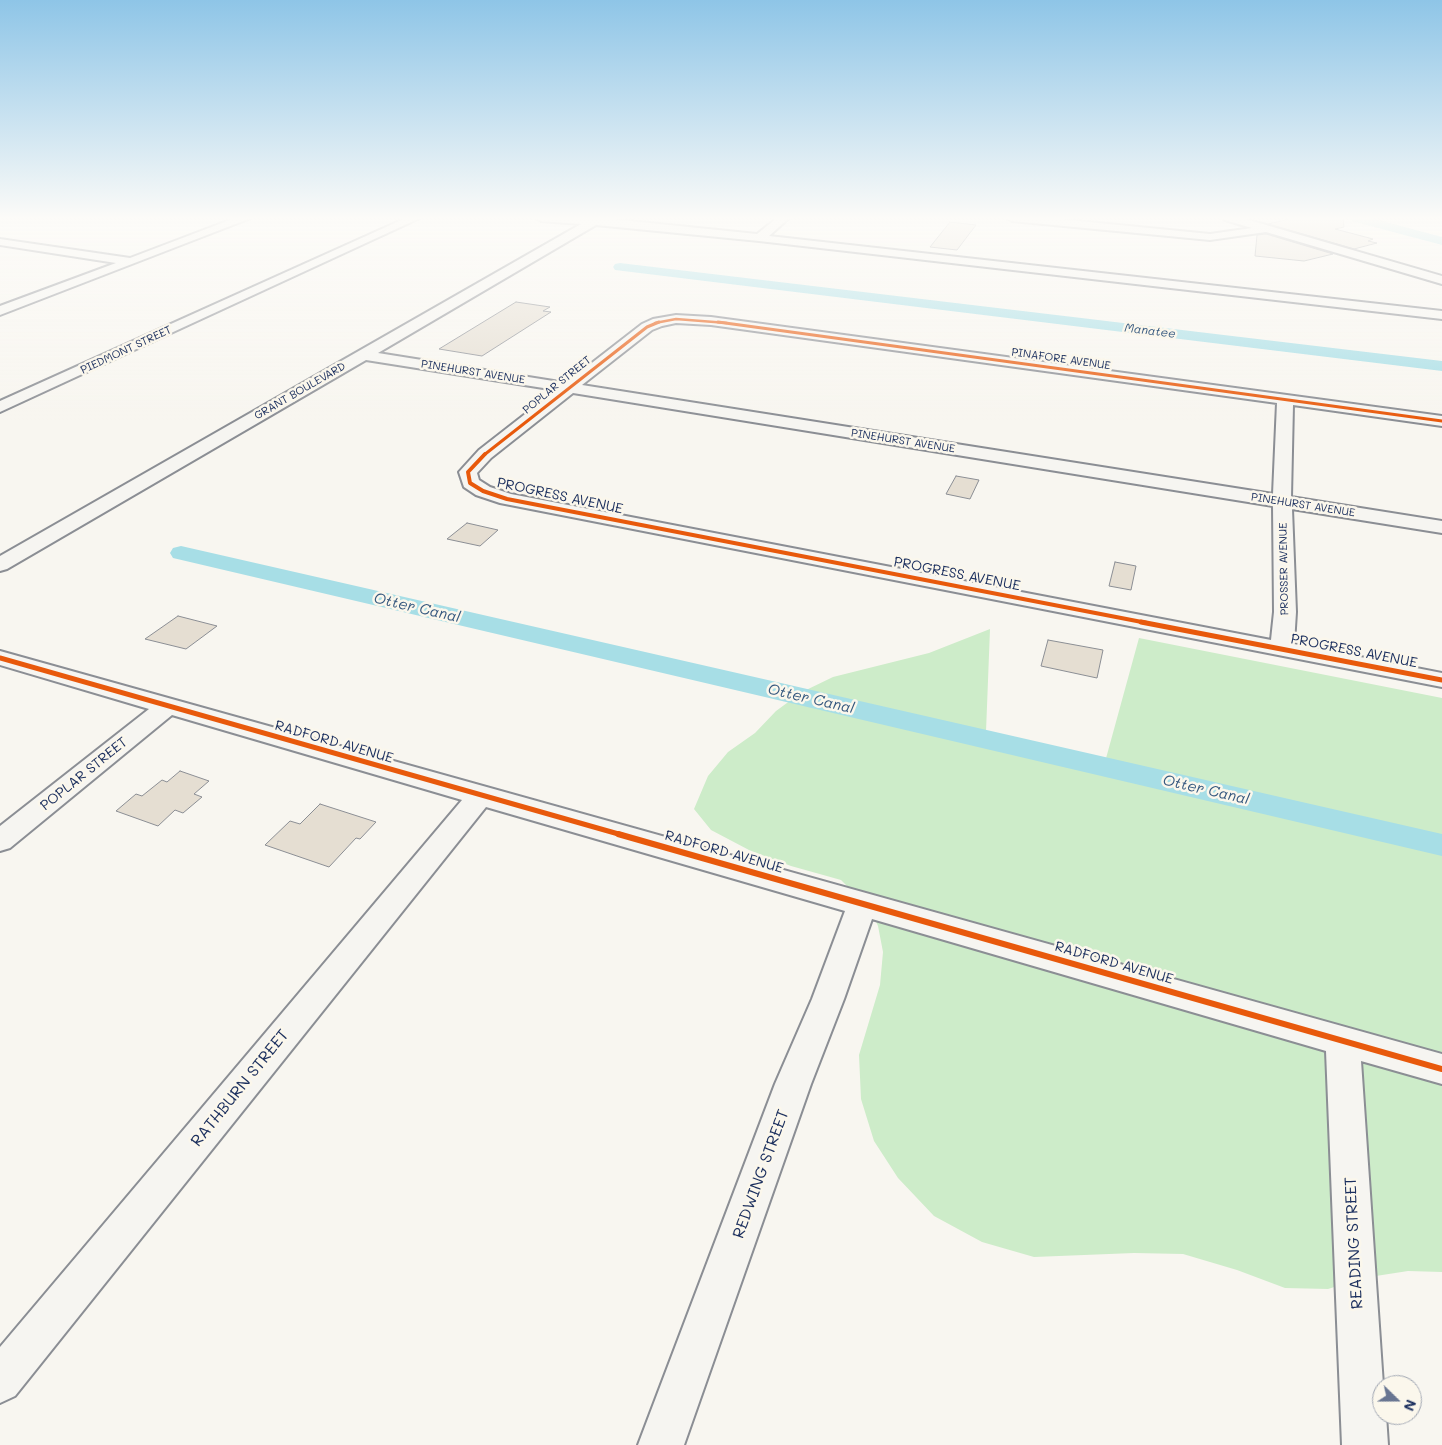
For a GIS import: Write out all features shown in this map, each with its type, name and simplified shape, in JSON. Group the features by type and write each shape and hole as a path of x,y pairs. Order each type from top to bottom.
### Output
{"street":[{"path":"0,311 67,285"},
{"name":"PIEDMONT STREET","path":"0,407 268,285"},
{"name":"GRANT BOULEVARD","path":"0,565 484,285"},
{"path":"1180,285 1442,315"},
{"name":"POPLAR STREET","path":"470,483 468,472 476,463 569,388 647,327 658,322 676,319"},
{"name":"PINAFORE AVENUE","path":"676,319 711,321 1442,421"},
{"name":"PINEHURST AVENUE","path":"364,355 1442,527"},
{"name":"PROSSER AVENUE","path":"1282,648 1285,612 1282,501 1285,400"},
{"name":"PROGRESS AVENUE","path":"470,483 482,491 517,501 1442,680"},
{"name":"RADFORD AVENUE","path":"0,658 1442,1069"},
{"name":"POPLAR STREET","path":"0,841 167,707"},
{"name":"RATHBURN STREET","path":"0,1381 481,795"},
{"name":"REDWING STREET","path":"661,1445 862,904"},
{"name":"READING STREET","path":"1343,1041 1365,1445"}],"green space":[{"path":"990,629 986,732 1105,762 1139,638 1442,698 1442,1272 1408,1271 1363,1278 1328,1289 1285,1288 1237,1270 1183,1254 1134,1253 1034,1257 982,1242 934,1216 898,1178 874,1141 861,1099 859,1055 880,985 883,952 878,926 871,910 841,880 791,866 749,850 711,830 694,809 708,776 728,752 755,733 776,711 802,692 833,677 929,653"}],"building":[{"path":"516,302 550,307 543,311 551,312 482,356 439,349"},
{"path":"956,476 979,480 970,499 946,494"},
{"path":"467,523 498,530 480,546 447,539"},
{"path":"1115,562 1136,566 1131,590 1109,586"},
{"path":"178,616 217,626 186,649 145,639"},
{"path":"1048,640 1103,650 1097,678 1041,666"},
{"path":"180,771 209,781 194,794 202,797 183,813 175,810 158,826 116,811 136,794 142,796 162,780 167,782"},
{"path":"320,804 376,822 360,839 356,838 329,867 265,845 290,821 300,824"}],"waterway":[{"name":"Manatee","path":"773,285 1442,366"},
{"name":"Otter Canal","path":"181,553 1442,845"}],"cycle path":[{"path":"1442,421 711,321 676,319 658,322 647,327 485,454 468,472 470,483 483,491 507,499 1442,680"},
{"path":"0,658 1442,1069"}]}
